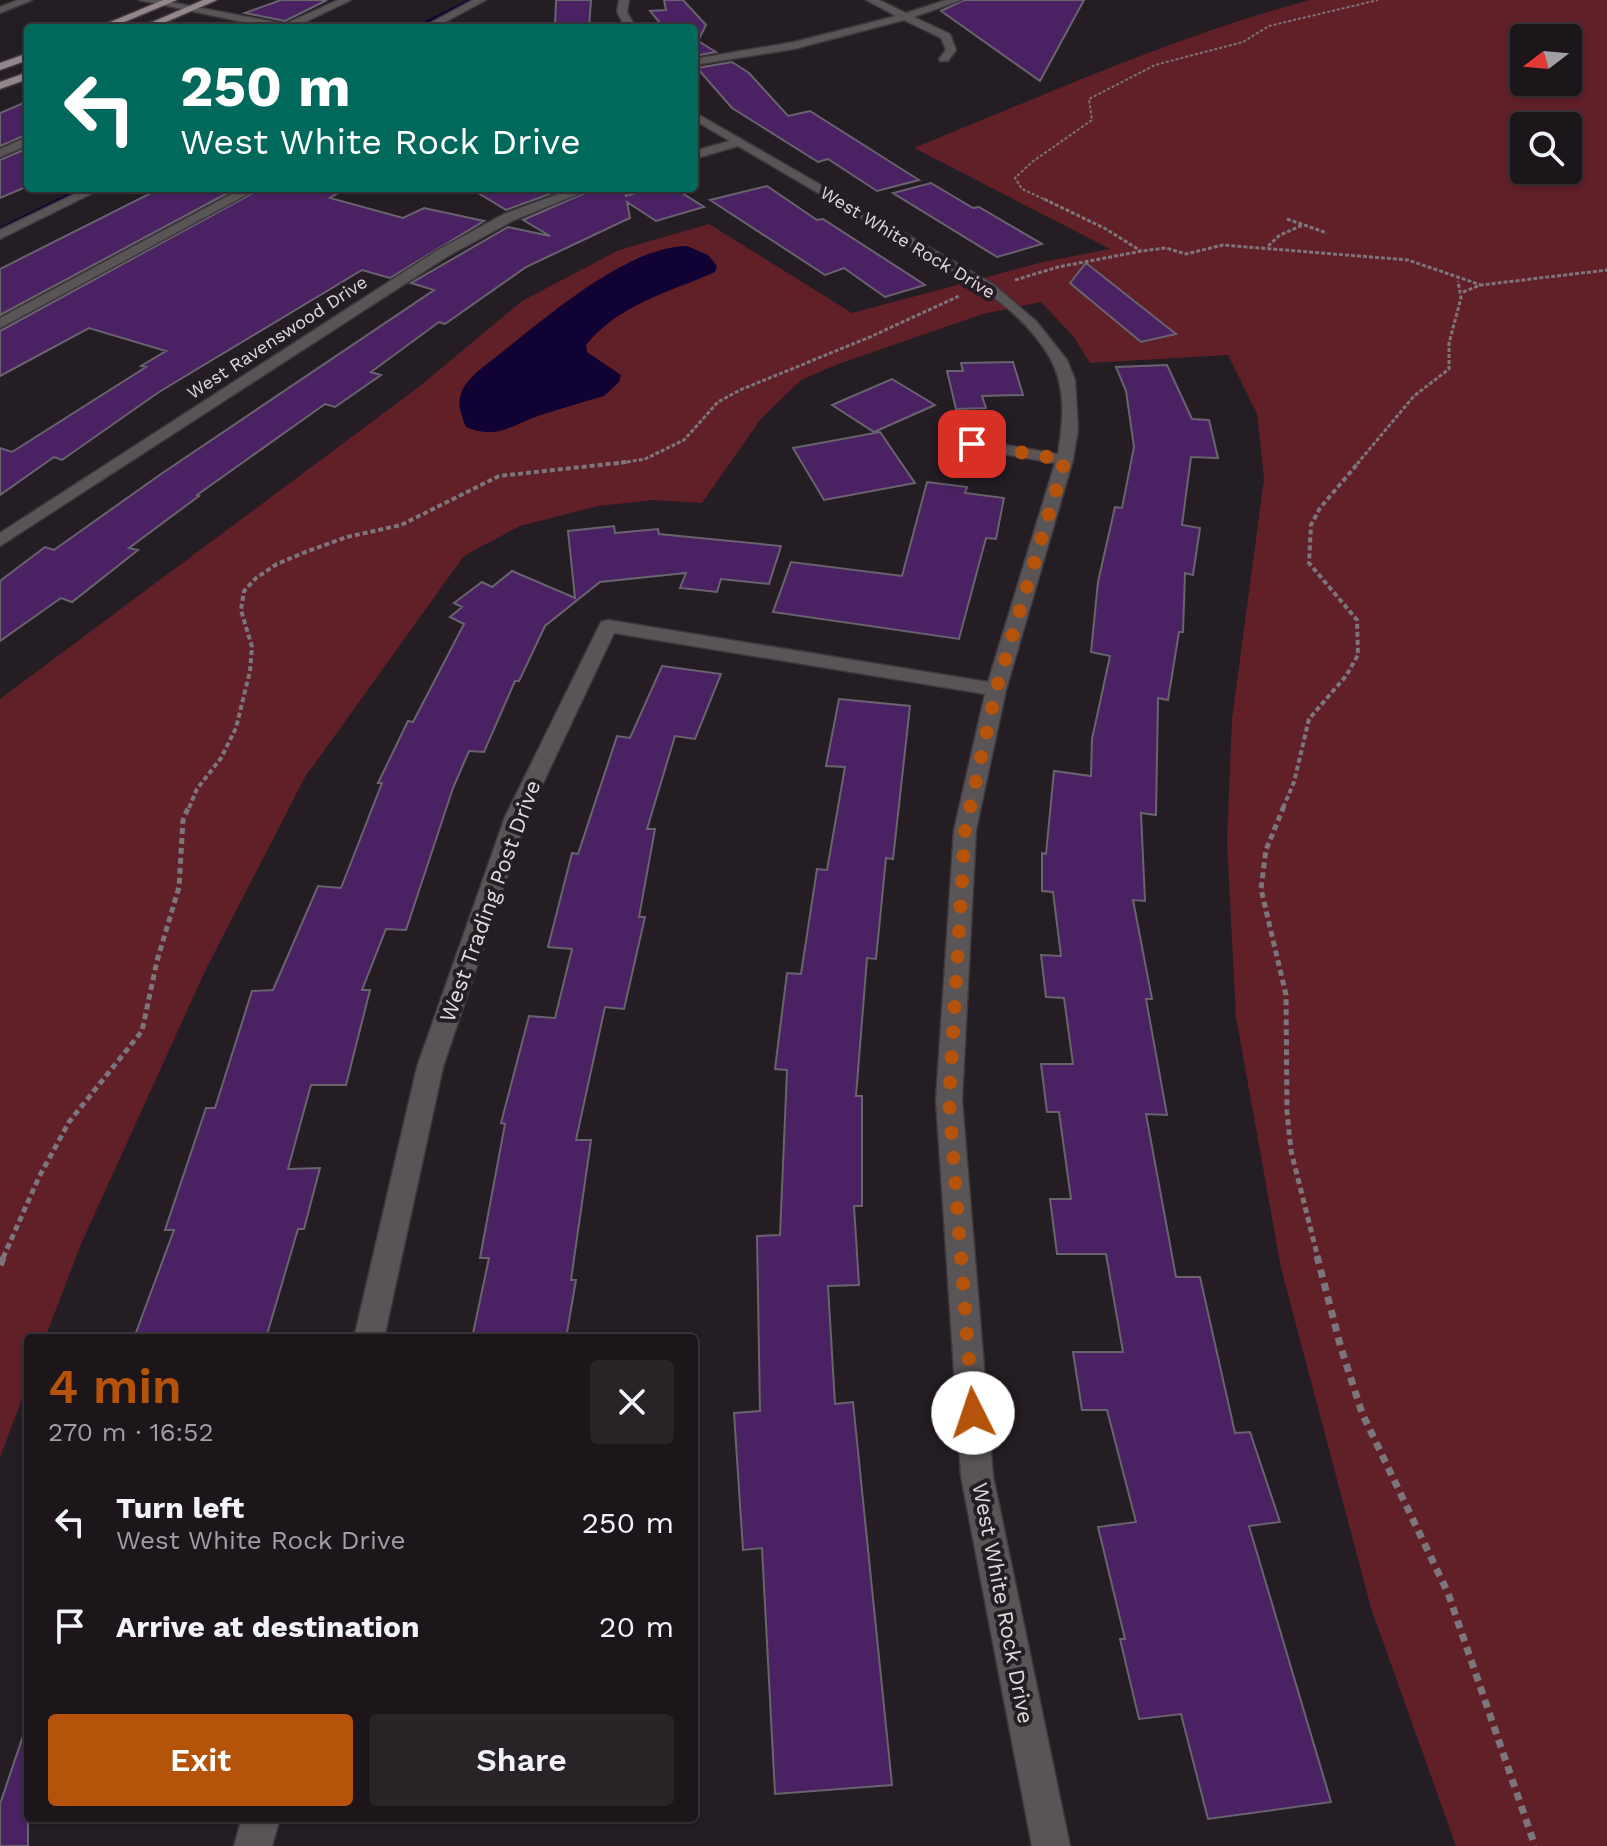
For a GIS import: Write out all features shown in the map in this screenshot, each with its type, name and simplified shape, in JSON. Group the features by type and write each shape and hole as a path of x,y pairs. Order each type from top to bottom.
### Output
{"main road":[{"path":"154,24 212,0"},
{"path":"111,24 168,2"},
{"path":"0,67 24,58"},
{"path":"0,86 24,77"}],"street":[{"path":"0,10 27,0"},
{"path":"144,0 168,2 266,24"},
{"path":"295,24 346,0"},
{"path":"434,24 481,0"},
{"path":"624,0 622,12 629,24"},
{"path":"871,0 946,36 951,50 944,59"},
{"path":"698,61 763,53 908,17 956,0"},
{"name":"West White Rock Drive","path":"698,117 988,287 1030,322 1065,370 1073,408 1065,460 996,690 965,830 949,1100 977,1476 1051,1846"},
{"path":"698,154 739,142"},
{"path":"0,153 24,143"},
{"path":"0,235 89,192"},
{"path":"0,324 246,192"},
{"name":"West Ravenswood Drive","path":"0,541 443,253 509,217 576,192"},
{"path":"972,444 1065,460"},
{"name":"West Trading Post Drive","path":"370,1334 430,1067 516,817 608,626 938,678 996,690"},
{"path":"253,1846 260,1822"}],"path":[{"path":"1142,251 1106,229 1022,189 1015,178 1025,166 1080,132 1092,120 1089,99 1137,73 1155,65 1243,42 1269,26 1378,0"},
{"path":"1287,219 1327,233"},
{"path":"1267,247 1280,235 1303,225"},
{"path":"0,1265 39,1177 69,1122 142,1031 157,961 179,887 183,820 197,789 221,758 236,728 250,671 252,647 241,610 244,591 256,578 277,564 347,537 401,525 499,476 645,459 684,440 718,402 740,390 870,337 955,298 1058,267 1142,251 1166,248 1186,254 1223,245 1408,260 1436,268 1458,280 1481,285"},
{"path":"1463,292 1481,285 1607,270"},
{"path":"1458,280 1463,292 1458,322 1449,345 1449,369 1414,396 1331,494 1311,525 1309,563 1357,620 1360,632 1358,660 1353,671 1308,720 1301,737 1295,780 1265,849 1261,875 1264,903 1286,993 1289,1052 1287,1119 1292,1153 1335,1325 1369,1431 1447,1592 1481,1686 1521,1814 1535,1846"}],"shaded area":[{"path":"1310,0 1607,0 1607,1846 1456,1846 1371,1608 1281,1268 1236,1017 1227,842 1232,719 1264,479 1257,414 1228,355 1090,363 1073,336 1041,302 983,314 838,364 801,380 760,420 702,503 653,500 598,506 520,526 464,556 305,777 206,969 81,1244 47,1334 24,1334 24,1394 0,1457 0,699 420,386 522,301 619,250 709,224 852,313 1043,262 1110,249 914,148 1209,31"},
{"path":"687,246 708,255 717,266 715,272 629,309 586,345 587,352 621,375 619,382 604,396 504,430 487,432 466,427 460,408 461,393 483,367 607,274 661,250"}],"building":[{"path":"281,0 327,0 285,21 245,13"},
{"path":"556,0 591,0 589,24 555,24"},
{"path":"664,0 683,0 706,25 698,41 698,24 661,24 650,11 666,10"},
{"path":"964,0 1084,0 1040,81 941,11"},
{"path":"698,41 716,52 698,55"},
{"path":"732,62 749,73 788,116 810,111 919,180 877,191 828,159 818,162 732,108 698,68"},
{"path":"24,103 24,136 0,146 0,113"},
{"path":"24,150 24,188 0,198 0,160"},
{"path":"931,183 1042,244 997,257 893,193"},
{"path":"767,186 925,285 885,297 844,268 825,275 710,200"},
{"path":"153,192 230,192 0,315 0,269"},
{"path":"255,192 340,192 330,198 403,218 424,208 484,221 390,278 362,270 159,392 62,460 54,457 0,495 0,448 12,452 146,367 141,366 166,351 89,328 0,376 0,331"},
{"path":"477,192 555,192 506,210"},
{"path":"587,192 626,192 626,196 640,192 680,192 704,207 656,221 627,202 630,218 526,267 445,324 439,322 371,372 381,375 335,407 325,404 197,495 129,548 138,550 72,602 61,598 0,641 0,581 45,547 54,550 434,290 411,283 508,227 550,236 523,220"},
{"path":"1086,263 1176,334 1141,342 1070,283"},
{"path":"1013,362 1023,395 982,396 986,408 956,409 947,371 963,371 961,363"},
{"path":"1167,365 1192,419 1209,420 1218,458 1191,457 1182,525 1200,528 1193,575 1185,573 1183,632 1179,632 1168,700 1158,698 1156,815 1141,813 1145,901 1133,900 1152,999 1146,999 1167,1115 1146,1114 1176,1277 1200,1277 1235,1433 1250,1432 1280,1522 1249,1526 1331,1802 1208,1819 1181,1714 1139,1719 1120,1639 1125,1639 1098,1527 1136,1522 1107,1410 1082,1410 1073,1352 1123,1352 1106,1254 1057,1254 1050,1199 1071,1199 1059,1112 1047,1112 1041,1064 1073,1064 1064,998 1046,997 1041,955 1061,956 1053,892 1042,891 1042,853 1046,854 1054,771 1091,776 1092,739 1110,656 1091,652 1098,582 1115,507 1122,508 1134,447 1126,391 1116,367"},
{"path":"892,379 935,405 874,432 832,405"},
{"path":"880,432 915,483 824,500 793,448"},
{"path":"927,482 967,487 965,493 1004,498 996,539 986,538 959,639 773,612 791,562 902,576"},
{"path":"614,526 615,533 658,529 659,534 781,546 769,584 721,579 717,592 680,588 686,573 600,582 545,626 519,681 515,681 484,752 469,751 453,788 406,930 386,929 362,990 370,990 346,1085 311,1085 288,1169 320,1168 304,1229 298,1229 267,1334 135,1334 174,1230 165,1230 206,1108 215,1108 252,991 273,990 318,886 341,888 382,783 378,783 408,721 413,722 464,624 450,617 462,607 454,603 482,582 492,587 512,571 575,598 568,531"},
{"path":"662,666 721,674 695,739 675,736 647,829 655,829 639,917 645,917 624,1009 605,1007 576,1140 591,1140 571,1280 576,1280 567,1334 473,1334 489,1258 480,1258 505,1124 501,1123 529,1016 555,1018 572,949 548,947 572,853 578,854 617,736 630,738"},
{"path":"839,699 910,706 893,859 886,858 876,959 867,958 856,1096 862,1096 862,1206 854,1206 859,1285 828,1286 835,1404 853,1402 892,1785 775,1794 762,1548 743,1550 734,1413 760,1411 757,1236 780,1235 787,1070 775,1069 787,973 801,974 817,869 827,870 845,767 826,766"},
{"path":"24,1736 24,1822 28,1822 28,1846 0,1846 0,1804"}],"waterway":[{"path":"422,24 471,0"},
{"path":"0,229 77,192"}],"route":[{"path":"972,444 1065,460 996,690 965,830 949,1100 973,1413"}]}
